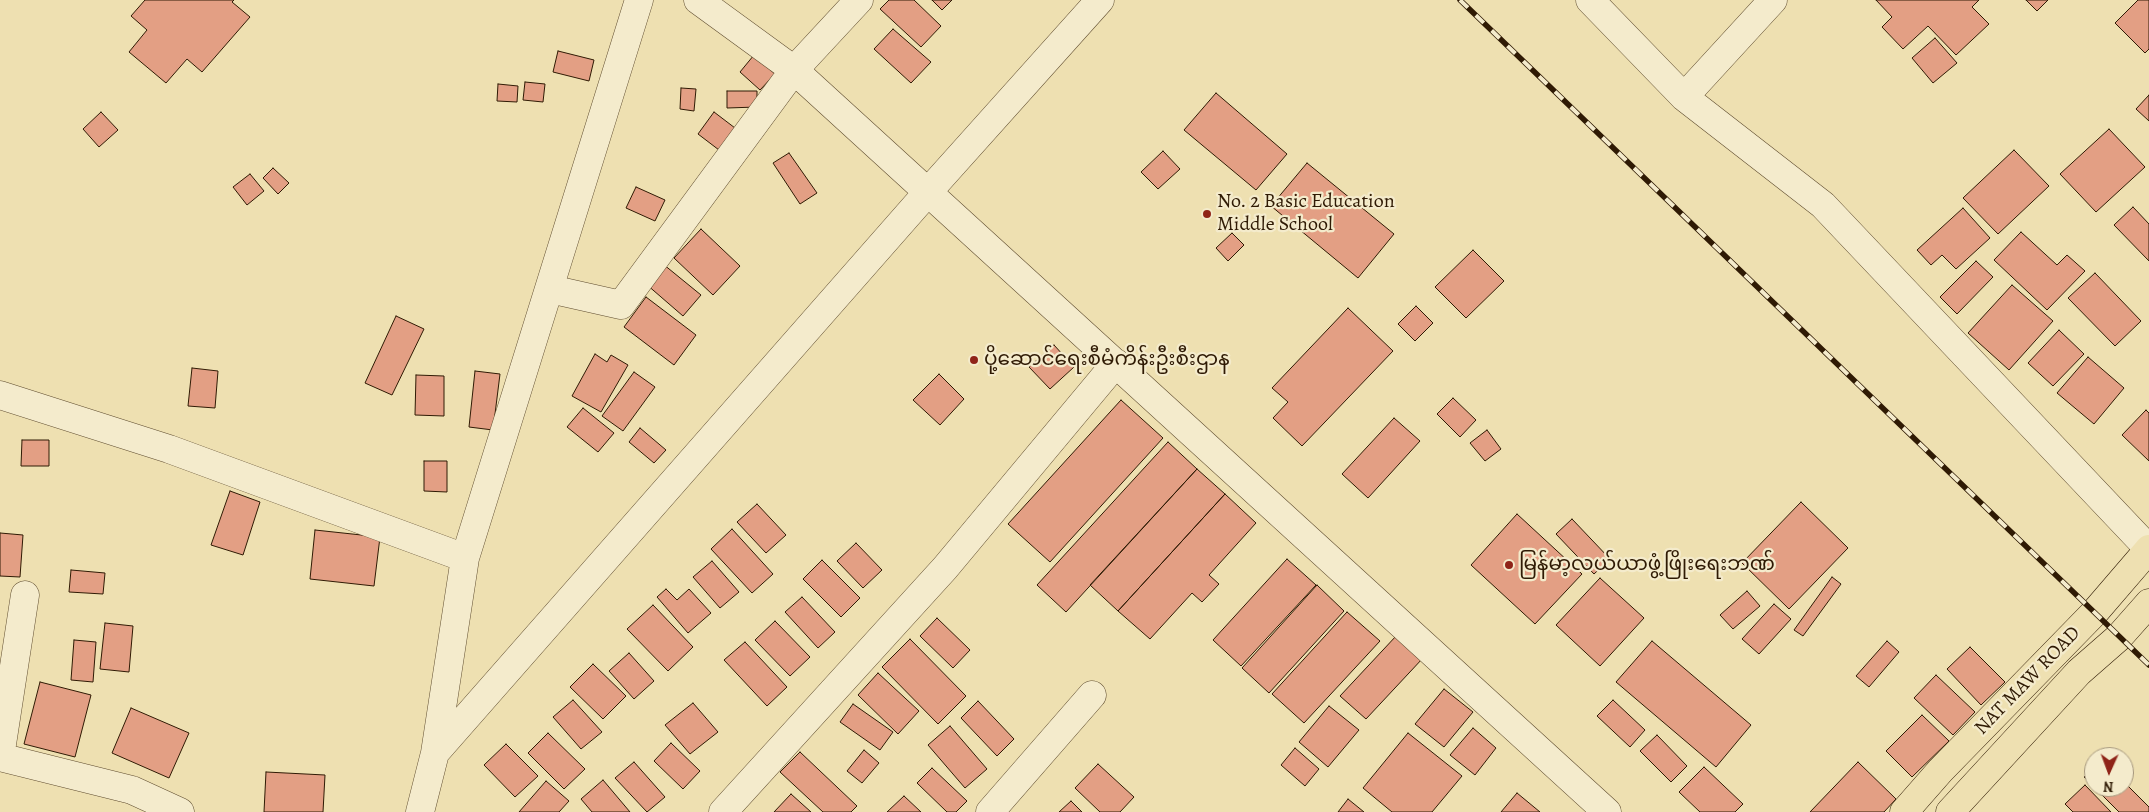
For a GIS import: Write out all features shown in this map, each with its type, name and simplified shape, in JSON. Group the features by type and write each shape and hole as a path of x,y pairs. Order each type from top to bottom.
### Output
{"main road":[{"name":"NAT MAW ROAD","path":"1904,812 1940,771 2094,612 2149,549"},
{"name":"NAT MAW ROAD","path":"1950,812 2079,672 2119,636 2149,603"}],"street":[{"path":"420,812 435,753 465,558 639,0"},
{"path":"698,0 794,70 926,193 1116,363 1607,812"},
{"path":"550,289 621,305 794,70 858,0"},
{"path":"435,753 926,193 1100,0"},
{"path":"1590,0 1684,97 1823,205 2149,549"},
{"path":"1684,97 1773,0"},
{"path":"723,812 945,568 1116,363"},
{"path":"0,395 169,449 465,558"},
{"path":"26,594 0,757 132,790 180,812"},
{"path":"990,812 1092,694"}],"building":[{"path":"145,0 234,0 232,2 250,17 202,72 187,59 166,83 129,52 147,30 131,16"},
{"path":"889,0 914,0 941,26 921,47 880,9"},
{"path":"932,0 952,0 942,10"},
{"path":"1876,0 1979,0 1972,7 1989,24 1956,55 1928,26 1903,49 1882,27 1892,17"},
{"path":"2026,0 2048,0 2037,11"},
{"path":"2138,0 2149,0 2149,49 2145,53 2115,23"},
{"path":"893,29 931,62 911,83 874,49"},
{"path":"1935,38 1957,63 1933,83 1912,58"},
{"path":"558,51 594,60 589,81 553,72"},
{"path":"754,55 775,74 760,90 740,72"},
{"path":"525,82 545,84 543,102 523,100"},
{"path":"498,84 518,86 517,102 497,101"},
{"path":"681,88 696,89 694,111 680,109"},
{"path":"727,91 757,91 757,107 727,108"},
{"path":"1216,93 1287,154 1256,190 1184,130"},
{"path":"2149,95 2149,121 2136,109"},
{"path":"101,112 118,130 99,147 83,129"},
{"path":"714,112 735,128 719,150 698,134"},
{"path":"2109,129 2145,167 2096,212 2060,174"},
{"path":"2014,150 2049,186 1998,234 1963,198"},
{"path":"1163,151 1180,169 1158,189 1141,172"},
{"path":"789,153 817,193 800,204 773,163"},
{"path":"1307,163 1394,234 1358,278 1271,206"},
{"path":"273,168 289,183 278,194 263,178"},
{"path":"250,174 264,191 247,205 233,187"},
{"path":"636,187 665,200 655,221 626,208"},
{"path":"2133,207 2149,224 2149,261 2114,225"},
{"path":"1963,208 1990,238 1956,269 1942,255 1931,265 1917,250"},
{"path":"701,229 740,266 713,295 674,258"},
{"path":"2021,232 2057,265 2067,255 2085,271 2047,310 1994,260"},
{"path":"1232,233 1244,245 1228,261 1216,248"},
{"path":"1473,250 1504,281 1466,318 1435,287"},
{"path":"1976,261 1993,277 1957,314 1940,297"},
{"path":"663,264 701,295 683,316 646,284"},
{"path":"2095,273 2141,321 2115,346 2068,298"},
{"path":"2012,285 2053,321 2009,370 1968,333"},
{"path":"646,297 696,335 674,365 624,327"},
{"path":"1416,306 1433,323 1415,341 1398,324"},
{"path":"1348,308 1393,351 1302,446 1273,418 1288,402 1272,388"},
{"path":"396,316 424,329 392,395 365,383"},
{"path":"2059,330 2084,354 2053,386 2028,363"},
{"path":"1054,345 1074,367 1050,389 1029,367"},
{"path":"595,354 607,362 611,355 628,365 601,412 572,396"},
{"path":"2088,357 2124,388 2094,424 2057,393"},
{"path":"192,368 218,371 215,408 188,406"},
{"path":"475,371 500,374 493,430 469,427"},
{"path":"634,372 655,387 623,431 602,416"},
{"path":"939,374 964,399 940,425 913,400"},
{"path":"416,375 444,376 444,416 415,415"},
{"path":"1453,398 1476,420 1460,437 1437,414"},
{"path":"1121,400 1163,438 1050,562 1008,524"},
{"path":"583,408 614,433 598,452 567,427"},
{"path":"2146,410 2149,413 2149,461 2122,435"},
{"path":"1394,418 1420,441 1368,498 1342,474"},
{"path":"640,428 666,450 654,463 629,442"},
{"path":"1487,430 1501,449 1485,461 1470,443"},
{"path":"22,440 49,440 49,466 21,466"},
{"path":"1168,442 1197,469 1066,612 1037,585"},
{"path":"424,461 447,461 447,492 424,491"},
{"path":"1197,469 1225,494 1118,611 1090,585"},
{"path":"230,491 260,502 243,555 211,545"},
{"path":"1225,494 1256,523 1209,575 1219,584 1202,602 1192,593 1150,639 1118,611"},
{"path":"1801,502 1848,548 1789,609 1742,563"},
{"path":"757,504 786,535 766,553 737,522"},
{"path":"1517,514 1582,574 1535,624 1471,565"},
{"path":"1572,519 1610,559 1594,574 1556,534"},
{"path":"732,529 773,574 752,593 711,549"},
{"path":"315,530 380,537 374,586 310,579"},
{"path":"0,533 23,535 20,577 0,576"},
{"path":"856,543 882,570 863,588 837,561"},
{"path":"1287,559 1316,585 1241,666 1213,640"},
{"path":"822,560 860,598 841,617 803,579"},
{"path":"712,561 739,592 720,608 693,577"},
{"path":"71,570 105,573 103,594 69,592"},
{"path":"1832,577 1841,584 1803,636 1794,630"},
{"path":"1600,578 1644,618 1600,666 1556,625"},
{"path":"1317,585 1344,611 1269,693 1242,668"},
{"path":"666,589 677,600 689,589 711,613 688,633 657,597"},
{"path":"1747,591 1760,606 1733,629 1720,615"},
{"path":"802,597 835,632 818,648 785,612"},
{"path":"1774,604 1791,619 1759,654 1742,639"},
{"path":"653,605 693,647 668,671 627,629"},
{"path":"1347,612 1380,641 1304,723 1272,694"},
{"path":"937,618 970,650 953,668 920,636"},
{"path":"775,621 810,657 790,676 755,640"},
{"path":"105,623 133,626 129,672 100,669"},
{"path":"1397,635 1423,658 1366,719 1340,696"},
{"path":"910,639 966,696 938,724 882,667"},
{"path":"74,640 96,642 93,682 71,680"},
{"path":"1652,641 1751,725 1716,767 1616,682"},
{"path":"1887,641 1899,652 1869,687 1856,676"},
{"path":"745,642 787,687 767,706 724,660"},
{"path":"1970,647 2005,682 1981,705 1947,669"},
{"path":"629,653 654,681 634,699 609,671"},
{"path":"593,664 626,696 603,719 570,687"},
{"path":"878,673 919,711 898,734 858,695"},
{"path":"1936,675 1975,712 1953,735 1914,698"},
{"path":"40,682 91,695 75,757 24,744"},
{"path":"1444,689 1473,712 1444,747 1415,724"},
{"path":"573,700 602,732 581,749 553,717"},
{"path":"1613,700 1645,730 1630,747 1597,716"},
{"path":"978,701 1014,739 997,756 961,718"},
{"path":"693,703 718,732 690,754 665,725"},
{"path":"853,704 893,732 880,750 840,722"},
{"path":"1329,706 1359,730 1328,767 1299,742"},
{"path":"131,708 189,733 169,778 112,753"},
{"path":"1922,715 1949,741 1912,777 1886,751"},
{"path":"950,726 987,769 965,788 928,745"},
{"path":"1473,728 1496,748 1475,775 1450,755"},
{"path":"548,733 585,769 564,789 528,753"},
{"path":"1408,733 1462,776 1432,812 1392,812 1363,788"},
{"path":"1657,735 1687,766 1671,782 1640,751"},
{"path":"671,743 700,771 683,789 654,761"},
{"path":"506,744 538,776 515,797 484,765"},
{"path":"1295,748 1319,769 1305,786 1281,765"},
{"path":"864,750 879,763 862,783 847,771"},
{"path":"800,752 857,806 851,812 823,812 780,772"},
{"path":"634,762 665,797 647,812 615,778"},
{"path":"1858,762 1896,799 1884,812 1810,812"},
{"path":"1098,764 1134,797 1120,812 1100,812 1075,788"},
{"path":"1704,767 1743,804 1735,812 1700,812 1679,792"},
{"path":"932,768 967,801 956,812 947,812 917,783"},
{"path":"266,772 325,775 323,812 264,812"},
{"path":"603,780 630,812 592,812 581,799"},
{"path":"546,781 569,801 559,812 519,812"},
{"path":"2084,786 2084,797 2097,797 2111,812 2073,812 2065,804"},
{"path":"2134,792 2149,807 2149,812 2119,812 2104,797 2134,797"},
{"path":"1517,793 1540,812 1501,812"},
{"path":"791,794 811,812 774,812"},
{"path":"904,796 921,812 887,812"},
{"path":"1348,799 1364,812 1338,812"},
{"path":"1071,801 1082,812 1059,812"}],"railway":[{"path":"1460,0 2149,665"}],"place":[{"name":"No. 2 Basic Education Middle School","path":"1207,214"},
{"name":"ပို့ဆောင်ရေးစီမံကိန်းဦးစီးဌာန","path":"974,360"},
{"name":"မြန်မာ့လယ်ယာဖွံ့ဖြိုးရေးဘဏ်","path":"1509,565"}]}
